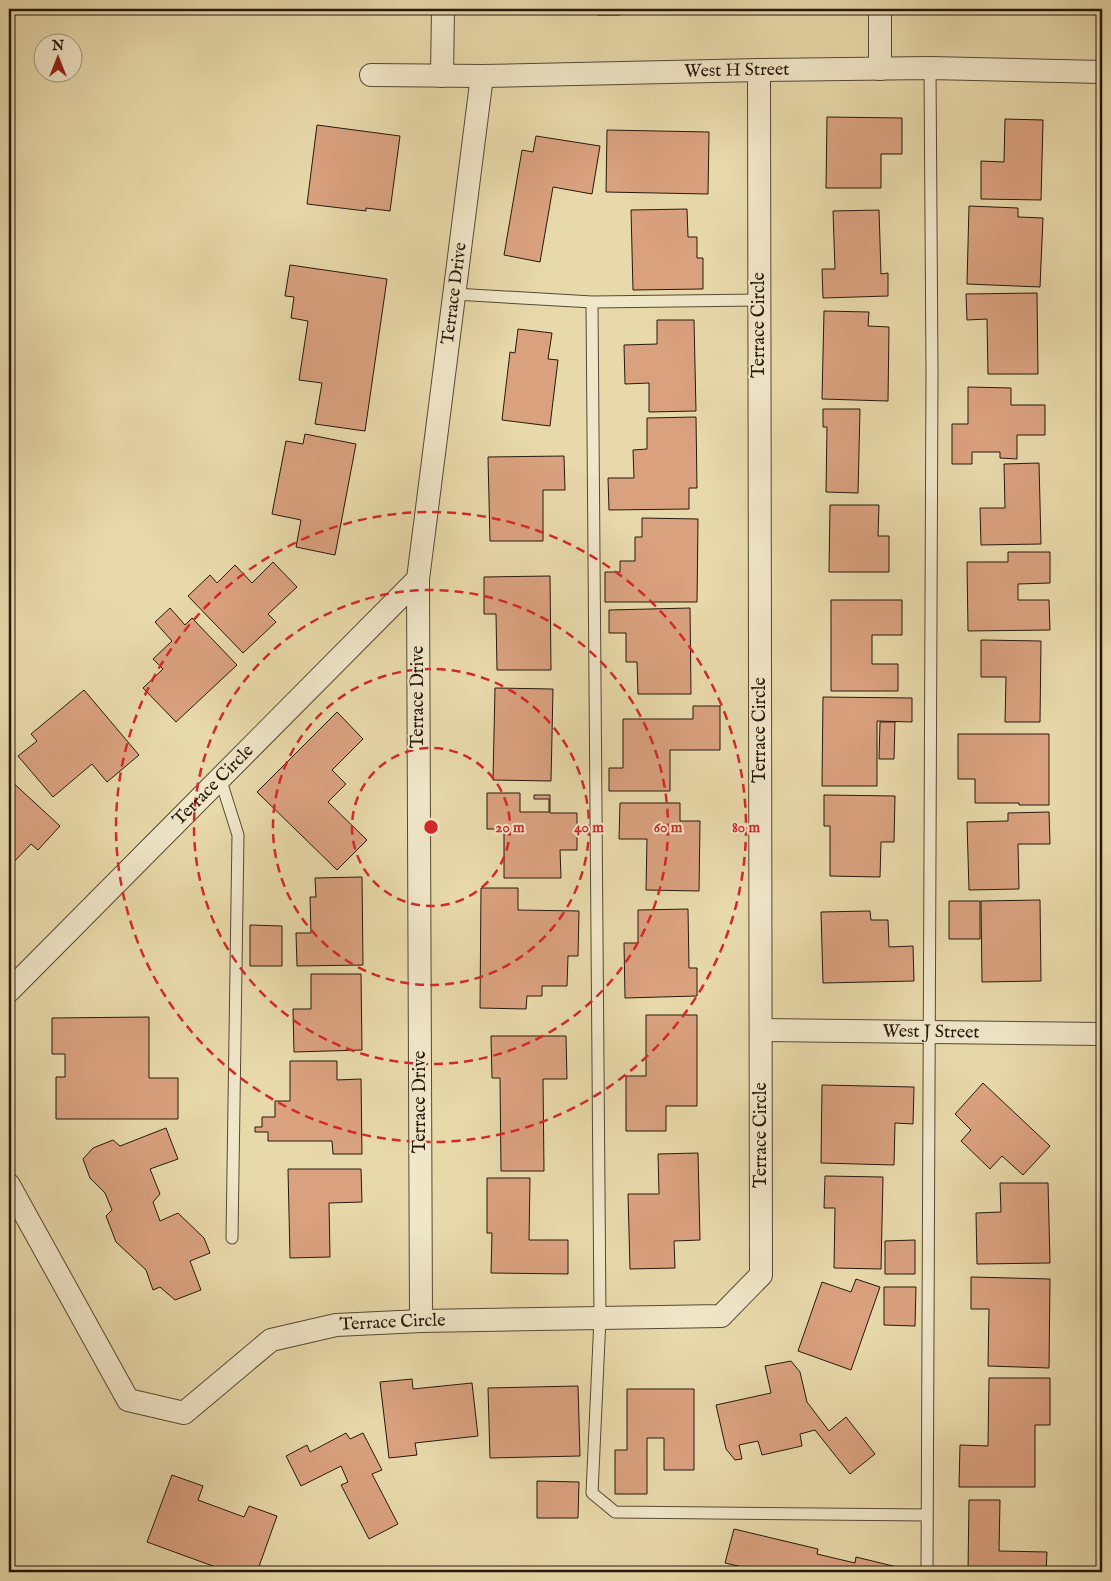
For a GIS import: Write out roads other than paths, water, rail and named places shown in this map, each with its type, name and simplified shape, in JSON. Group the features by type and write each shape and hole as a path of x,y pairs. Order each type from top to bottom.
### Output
{"street":[{"path":"442,76 443,9"},
{"path":"880,9 880,69"},
{"name":"West H Street","path":"371,75 482,76 930,68 1102,72"},
{"name":"Terrace Circle","path":"9,1186 128,1400 184,1414 271,1340 336,1325 421,1321 721,1316 761,1275 759,70"},
{"name":"Terrace Drive","path":"421,1321 418,579 482,76"},
{"name":"Terrace Circle","path":"9,991 418,579"},
{"name":"West J Street","path":"761,1030 1102,1034"}],"lane":[{"path":"927,1572 932,381 930,68"},
{"path":"454,294 592,302 759,300"},
{"path":"592,302 600,1318 592,1493 615,1512 927,1514"},
{"path":"220,778 238,835 232,1238"}]}
